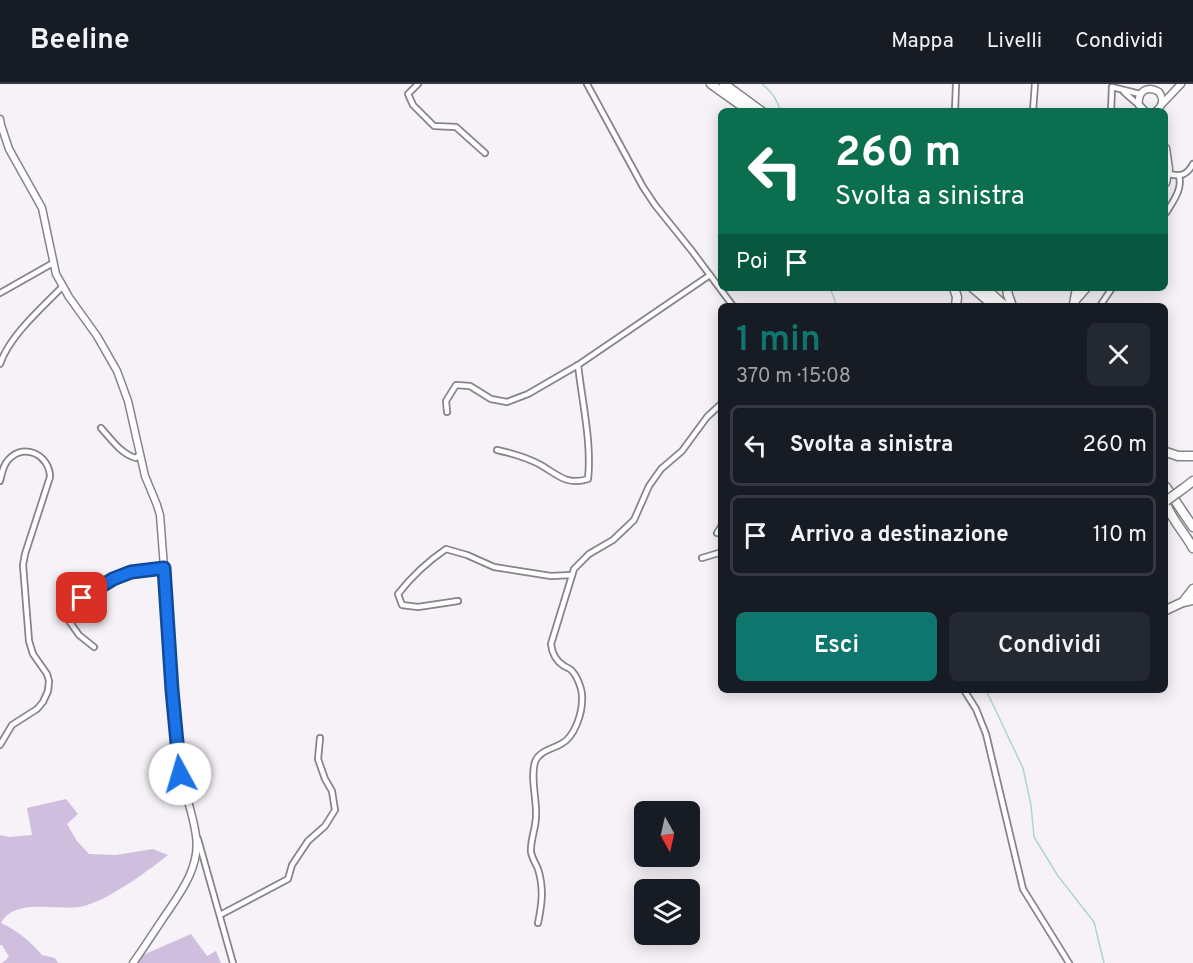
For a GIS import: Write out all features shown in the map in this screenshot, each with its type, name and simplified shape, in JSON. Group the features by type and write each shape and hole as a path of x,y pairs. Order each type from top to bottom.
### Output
{"highway":[{"path":"711,84 745,108"},
{"path":"724,84 757,108"},
{"path":"976,291 990,303"},
{"path":"988,291 1002,303"},
{"path":"1168,453 1178,456 1193,456"},
{"path":"1168,500 1193,481"},
{"path":"1168,490 1193,526"},
{"path":"1168,504 1193,538"},
{"path":"1168,508 1193,548"},
{"path":"1183,602 1193,590"},
{"path":"1168,609 1193,600"}],"street":[{"path":"418,84 408,94 413,105 434,126 456,127 485,153"},
{"path":"587,84 655,205 718,286"},
{"path":"955,108 956,84"},
{"path":"1033,108 1035,84"},
{"path":"1139,105 1141,84"},
{"path":"1159,108 1181,84"},
{"path":"1111,108 1112,85 1122,90 1142,108"},
{"path":"1154,88 1163,99 1159,108"},
{"path":"1122,90 1141,93 1154,88 1176,90"},
{"path":"0,119 9,149 42,208 54,268 69,297 97,336 117,371 128,401 145,476 160,515 180,774 233,963"},
{"path":"1168,159 1168,177"},
{"path":"1169,174 1179,176 1185,174 1193,164"},
{"path":"1168,209 1177,193 1179,176"},
{"path":"0,293 53,262"},
{"path":"447,412 446,401 456,386 470,386 491,399 507,402 528,394 578,365 710,275"},
{"path":"0,364 19,334 63,286"},
{"path":"1075,303 1085,291"},
{"path":"497,450 519,455 539,464 564,480 579,482 588,479 588,442 578,365"},
{"path":"538,923 542,907 542,885 531,855 536,817 535,763 539,755 563,744 573,732 580,712 582,696 579,682 572,670 562,665 553,654 551,644 574,569 589,554 613,540 634,520 649,486 661,469 682,451 707,417 718,407"},
{"path":"102,428 129,456 136,458 140,454"},
{"path":"0,481 6,463 12,456 21,452 40,456 50,470 50,477 23,565 29,641 33,654 47,674 48,691 37,709 12,726 0,745"},
{"path":"458,600 418,607 402,605 398,594 410,578 446,549 494,567 551,576 572,575"},
{"path":"702,558 718,553"},
{"path":"94,647 79,635 67,618 82,598 113,579 131,572 164,568"},
{"path":"966,693 986,734 1023,889 1069,963"},
{"path":"220,915 288,879 292,865 308,841 325,826 335,810 332,791 318,759 320,738"},
{"path":"133,963 190,874 196,854 195,831"}],"shaded area":[{"path":"66,799 78,814 67,824 77,841 89,854 116,855 153,849 168,855 126,886 89,904 70,908 25,908 7,915 1,923 13,929 42,955 55,958 58,963 2,963 9,957 0,945 0,835 9,837 32,835 27,808"},
{"path":"191,934 207,956 216,951 221,963 138,963 143,955"}],"waterway":[{"path":"762,84 774,96 779,108"},
{"path":"831,291 836,303"},
{"path":"987,693 1023,768 1031,805 1034,837 1058,876 1094,922 1104,963"}],"route":[{"path":"82,598 113,579 131,572 164,568 180,774"}]}
